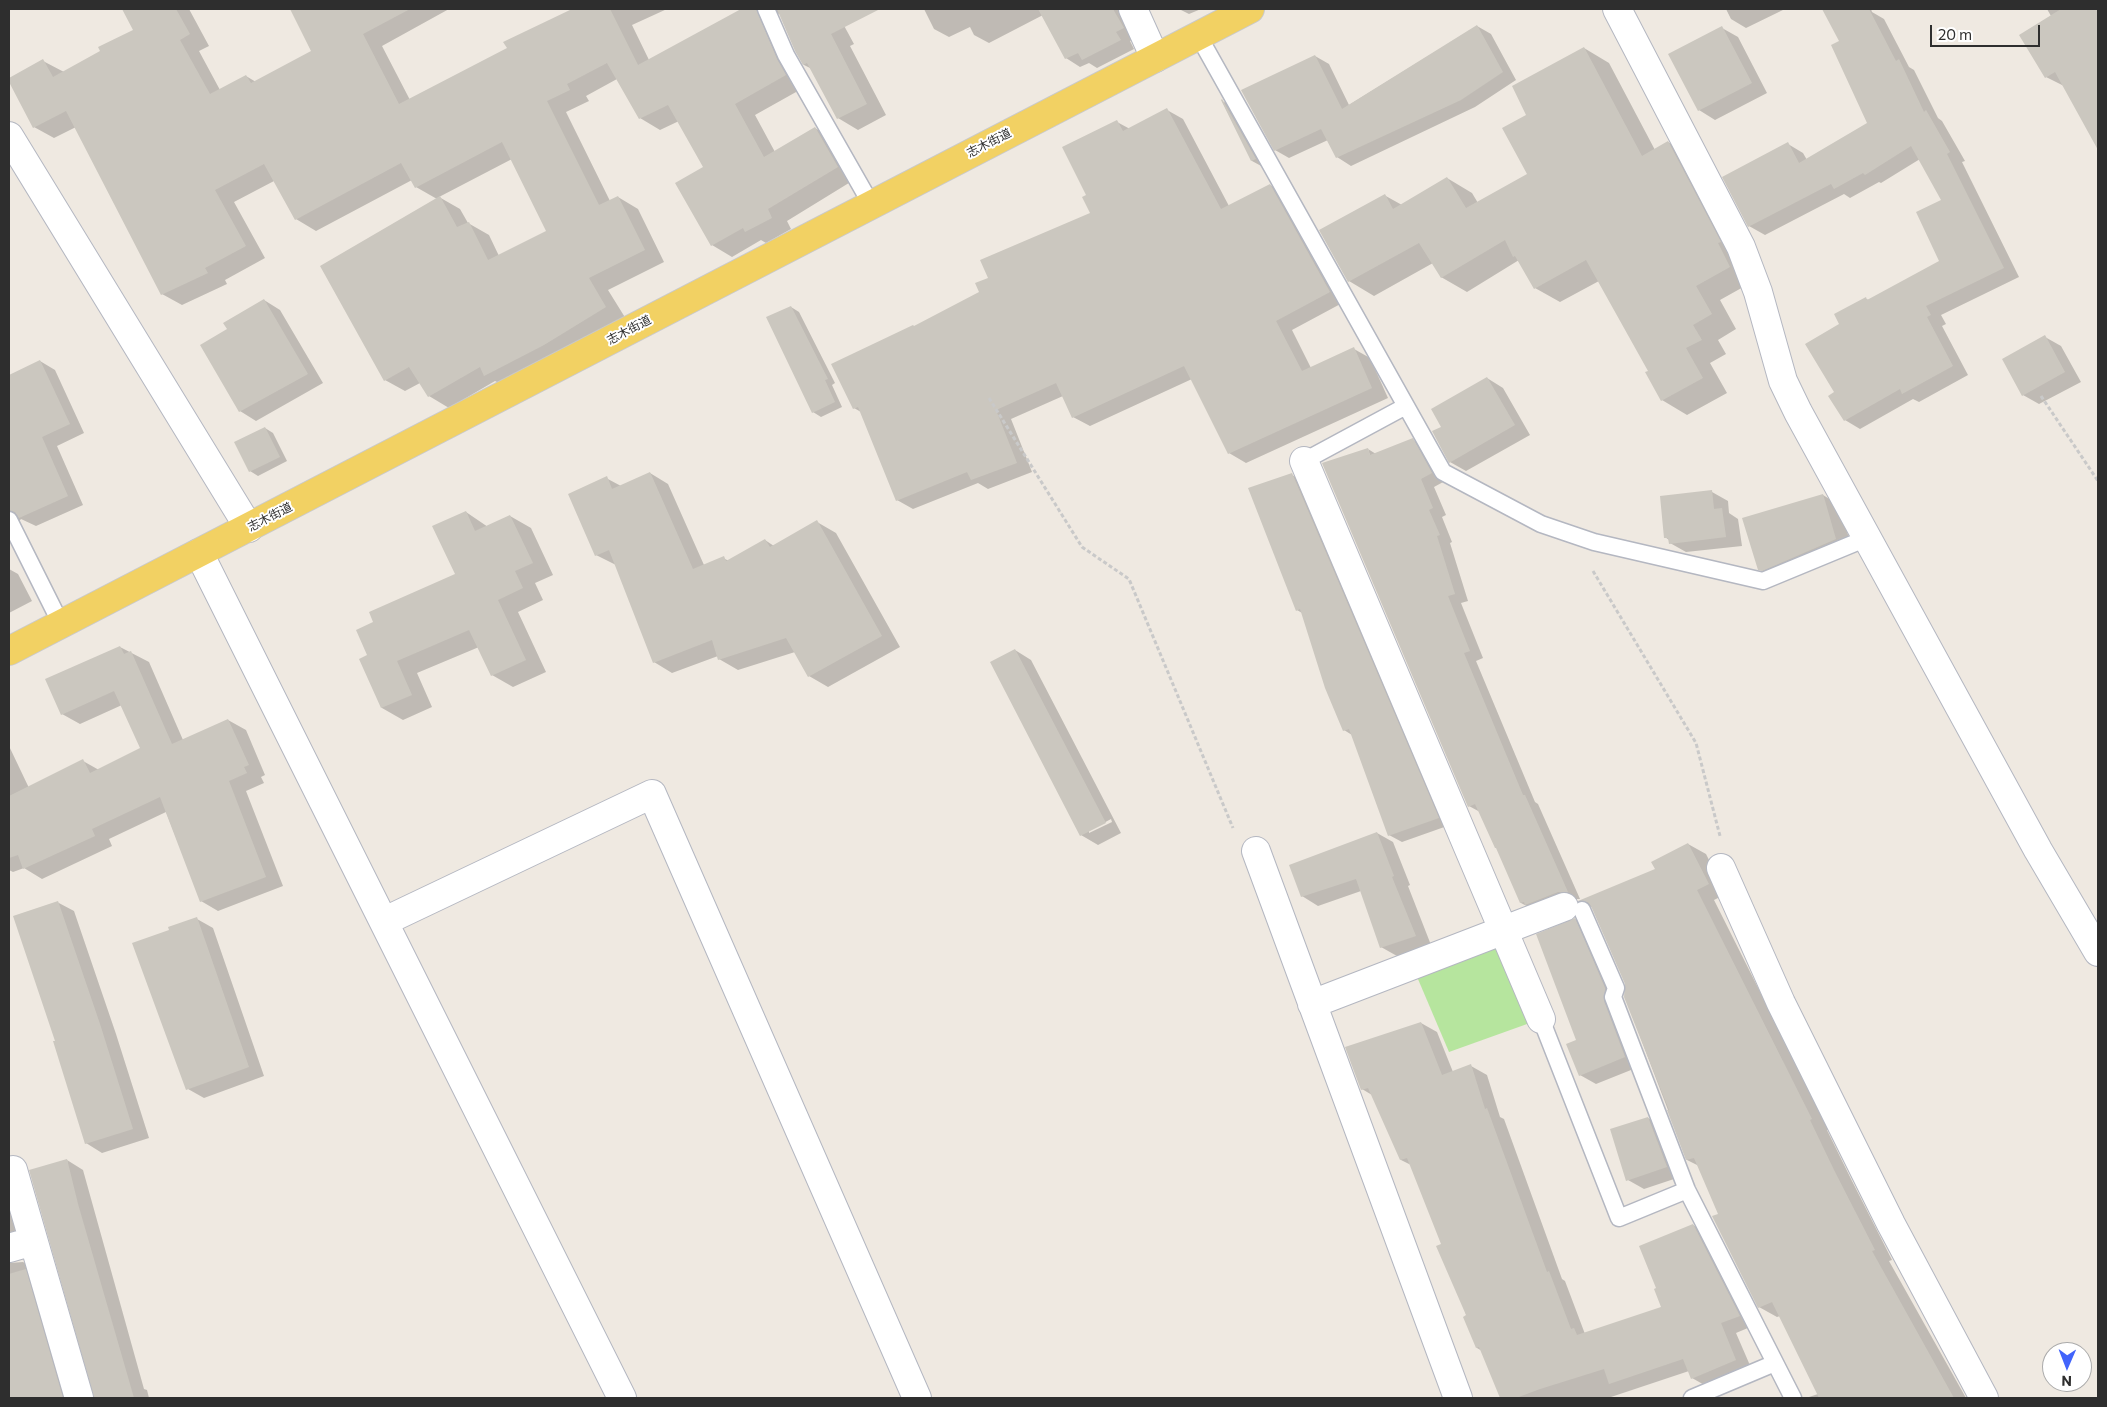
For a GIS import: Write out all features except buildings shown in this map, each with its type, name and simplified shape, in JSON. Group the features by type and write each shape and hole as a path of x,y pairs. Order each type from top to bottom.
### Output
{"main road":[{"name":"志木街道","path":"9,651 1250,9"}],"street":[{"path":"1133,9 1155,58"},
{"path":"1617,9 1741,248 1758,292 1783,381 2038,850 2098,952"},
{"path":"9,136 249,528"},
{"path":"1304,461 1541,1019"},
{"path":"199,553 385,921 622,1398"},
{"path":"385,921 652,794 917,1398"},
{"path":"1256,851 1458,1398"},
{"path":"1721,868 1785,1012 1891,1224 1984,1398"},
{"path":"1312,1004 1504,930 1573,908"},
{"path":"13,1170 21,1244 79,1398"}],"lane":[{"path":"766,9 786,55 871,204"},
{"path":"1198,35 1443,472 1541,524 1594,542 1763,580 1867,538"},
{"path":"1304,461 1406,406"},
{"path":"9,520 61,624"},
{"path":"1573,908 1616,988 1613,997 1687,1190 1793,1398"},
{"path":"1541,1019 1619,1218 1687,1190"},
{"path":"1692,1398 1775,1363"}],"path":[{"path":"2041,396 2098,481"},
{"path":"990,398 1082,547 1128,579 1238,840 1256,851"},
{"path":"1568,533 1604,587 1696,743 1723,849 1721,868"}],"green space":[{"path":"1503,931 1541,1019 1449,1052 1412,965"}]}
